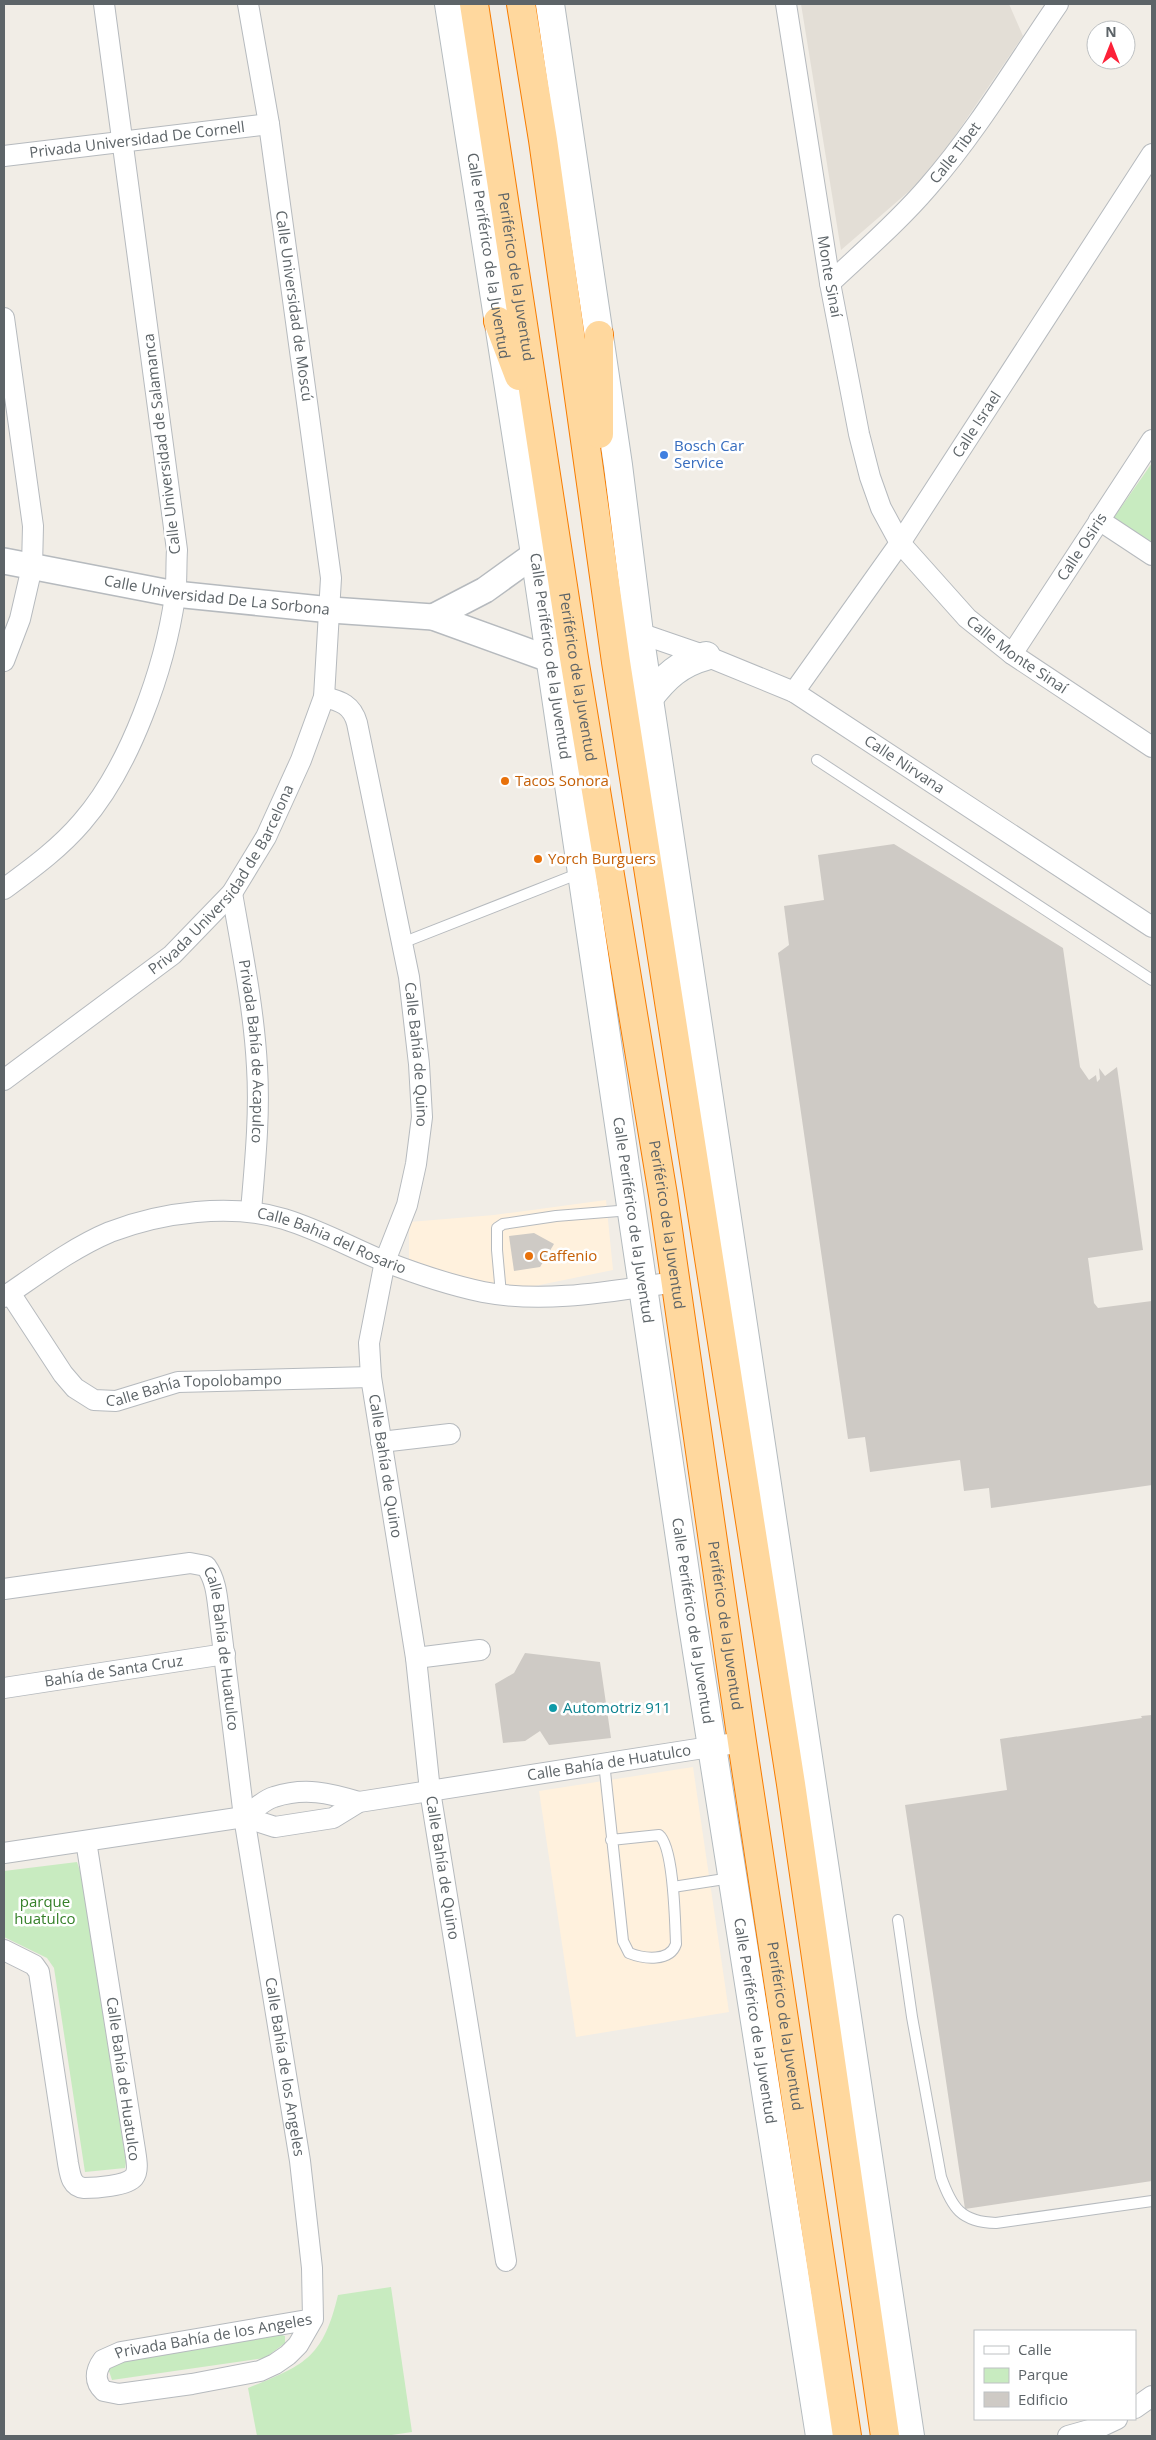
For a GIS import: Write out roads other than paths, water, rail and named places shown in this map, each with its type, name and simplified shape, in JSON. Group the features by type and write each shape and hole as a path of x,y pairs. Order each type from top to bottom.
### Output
{"highway":[{"path":"521,4 543,140 616,662 791,1784 885,2436"},
{"name":"Periférico de la Juventud","path":"475,10 538,427 546,553 562,659 663,1195 742,1742 848,2436"},
{"path":"498,321 538,427"},
{"path":"598,531 599,335"}],"main road":[{"name":"Calle Periférico de la Juventud","path":"449,4 498,321 546,553"},
{"path":"550,4 618,465 639,633 910,2436"},
{"path":"649,698 660,683 677,668 706,656"},
{"name":"Calle Periférico de la Juventud","path":"562,659 581,873 732,1878 820,2436"}],"street":[{"name":"Calle Universidad de Salamanca","path":"4,889 49,855 82,822 104,792 125,753 154,686 168,636 175,594 177,550 104,4"},
{"name":"Calle Universidad de Moscú","path":"248,4 269,124 331,578 331,610"},
{"name":"Monte Sinaí","path":"786,4 830,283 870,478 881,508 900,543"},
{"name":"Calle Tibet","path":"830,283 896,222 928,187 965,140 1058,4"},
{"name":"Privada Universidad De Cornell","path":"4,156 123,140 269,124"},
{"name":"Calle Israel","path":"794,692 900,543 1152,154"},
{"path":"4,318 33,526 32,567 20,619 4,662"},
{"name":"Calle Osiris","path":"1012,654 1152,440"},
{"path":"1099,520 1152,555"},
{"name":"Calle Monte Sinaí","path":"900,543 967,618 1012,654 1152,747"},
{"path":"433,617 485,590 546,553"},
{"name":"Calle Universidad De La Sorbona","path":"4,561 175,594 331,610 433,617 562,659"},
{"name":"Privada Universidad de Barcelona","path":"4,1080 172,956 232,894 266,837 301,760 324,697 331,610"},
{"name":"Calle Nirvana","path":"639,633 706,656 794,692 1152,927"},
{"name":"Calle Bahía de Quino","path":"324,697 343,702 355,715 409,977 419,1064 422,1117 416,1164 406,1205 385,1261 369,1343 371,1377 416,1658 430,1792 506,2261"},
{"name":"Privada Bahía de Acapulco","path":"232,894 248,988 257,1067 257,1117 251,1211"},
{"name":"Calle Bahia del Rosario","path":"7,1295 66,1255 110,1232 151,1220 196,1213 251,1211 293,1222 385,1261 444,1282 501,1294 516,1296 609,1292 675,1282"},
{"name":"Calle Bahía Topolobampo","path":"7,1295 63,1374 75,1388 94,1400 116,1401 178,1382 371,1377"},
{"path":"381,1442 450,1434"},
{"name":"Calle Bahía de Huatulco","path":"4,1589 177,1564 199,1563 206,1566 215,1583 244,1817"},
{"path":"416,1658 480,1650"},
{"name":"Bahía de Santa Cruz","path":"4,1688 224,1654"},
{"name":"Calle Bahía de Huatulco","path":"4,1853 244,1817 275,1827 333,1818 359,1802 430,1792 604,1762 742,1742"},
{"name":"Calle Bahía de Huatulco","path":"244,1817 272,1797 307,1791 326,1792 359,1802"},
{"name":"Calle Bahía de los Angeles","path":"244,1817 300,2161 312,2268 313,2319"},
{"name":"Calle Bahía de Huatulco","path":"4,1950 34,1965 39,1972 68,2163 73,2182 80,2188 84,2188 114,2184 131,2179 135,2176 136,2170 135,2150 86,1841"},
{"name":"Privada Bahía de los Angeles","path":"313,2319 298,2345 288,2355 260,2371 119,2394 104,2392 98,2383 96,2375 103,2360 121,2352 313,2319"},
{"path":"1136,2407 1152,2396"},
{"path":"1068,2436 1116,2426"}],"lane":[{"path":"817,760 1152,980"},
{"path":"402,943 581,873"},
{"path":"501,1294 497,1228 503,1224 556,1216 632,1210"},
{"path":"604,1762 622,1940 629,1953 650,1957 668,1955 674,1951 676,1944 673,1887 666,1843 659,1835 612,1840"},
{"path":"673,1887 732,1878"},
{"path":"898,1920 912,2017 941,2176 950,2201 959,2211 980,2223 996,2223 1152,2201"}],"place":[{"name":"Bosch Car Service","path":"664,455"},
{"name":"Tacos Sonora","path":"505,781"},
{"name":"Yorch Burguers","path":"538,859"},
{"name":"Caffenio","path":"529,1256"},
{"name":"Automotriz 911","path":"553,1708"}],"park label":[{"name":"parque huatulco","path":"45,1910"}]}
